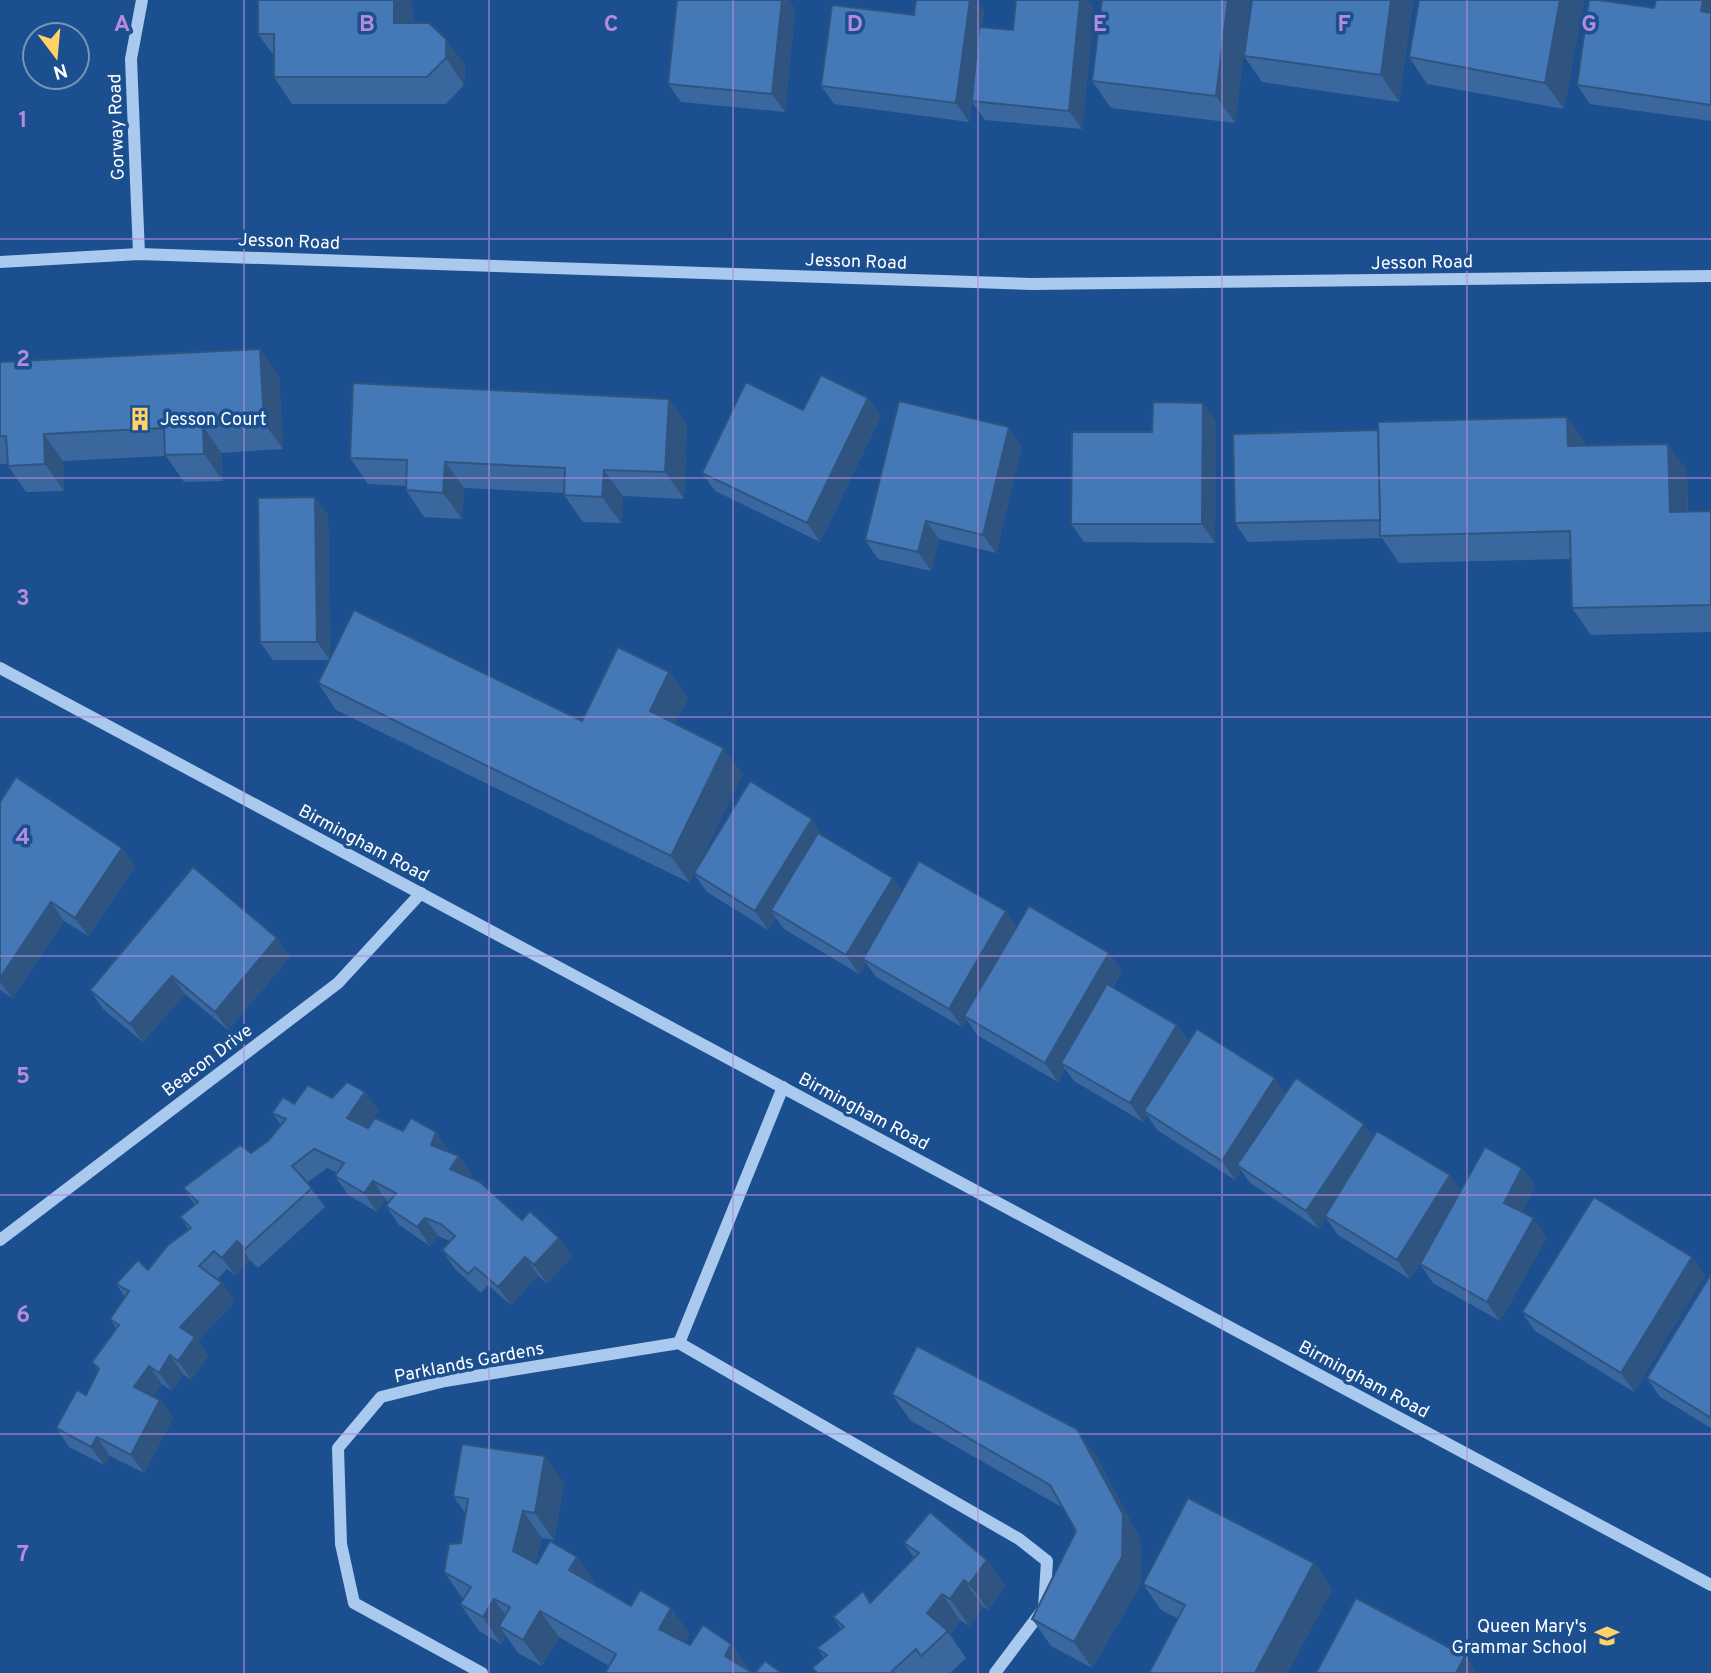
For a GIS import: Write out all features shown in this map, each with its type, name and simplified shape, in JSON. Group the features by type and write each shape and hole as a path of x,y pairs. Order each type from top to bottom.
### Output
{"street":[{"name":"Gorway Road","path":"139,254 131,59 142,0"},
{"name":"Jesson Road","path":"0,262 139,254 1031,284 1711,276"},
{"name":"Birmingham Road","path":"0,668 1711,1585"},
{"name":"Beacon Drive","path":"0,1240 338,983 421,893"},
{"path":"783,1087 679,1343 1019,1539 1047,1561 1044,1608 995,1673"},
{"name":"Parklands Gardens","path":"482,1673 354,1603 341,1544 338,1448 381,1397 445,1381 679,1343"}],"building":[{"path":"258,0 394,0 394,23 429,23 446,39 446,58 427,77 274,77 274,34 258,34"},
{"path":"677,0 782,0 772,94 668,84"},
{"path":"916,0 970,0 956,103 821,86 832,5 914,15"},
{"path":"1016,0 1080,0 1069,111 972,101 979,27 1013,30"},
{"path":"1102,0 1228,0 1216,96 1092,81"},
{"path":"1252,0 1391,0 1381,75 1244,56"},
{"path":"1419,0 1560,0 1545,83 1409,57"},
{"path":"1589,0 1654,8 1656,0 1703,0 1701,11 1711,13 1711,105 1577,85"},
{"name":"Jesson Court","path":"260,349 264,423 203,426 204,454 165,455 164,428 44,434 45,464 8,466 6,436 0,436 0,362"},
{"path":"821,375 868,398 807,523 702,473 746,382 803,410"},
{"path":"353,383 669,399 665,472 604,470 602,497 564,495 565,468 445,462 443,493 406,490 407,460 350,458"},
{"path":"899,401 1009,427 983,535 926,521 918,552 865,540"},
{"path":"1153,402 1203,403 1202,524 1071,524 1072,432 1152,432"},
{"path":"1567,417 1568,446 1668,444 1670,512 1711,511 1711,605 1572,608 1570,531 1380,536 1378,422"},
{"path":"1378,430 1380,520 1235,523 1233,434"},
{"path":"315,497 317,642 260,642 258,498"},
{"path":"354,610 582,721 618,647 669,672 650,711 724,748 671,856 318,683"},
{"path":"16,777 122,848 75,918 51,902 0,978 0,802"},
{"path":"750,781 812,819 755,911 694,873"},
{"path":"818,833 893,878 846,955 771,910"},
{"path":"919,861 1006,911 949,1009 863,959"},
{"path":"193,867 277,938 215,1012 172,976 130,1024 90,990"},
{"path":"1029,906 1109,953 1045,1063 964,1016"},
{"path":"1107,984 1177,1025 1130,1103 1061,1063"},
{"path":"1197,1029 1275,1078 1222,1161 1144,1111"},
{"path":"1296,1078 1364,1124 1306,1211 1237,1165"},
{"path":"347,1082 365,1092 347,1118 368,1128 375,1118 403,1131 411,1118 436,1132 431,1145 459,1156 450,1169 480,1182 522,1220 530,1211 559,1238 534,1265 525,1257 498,1287 475,1267 468,1274 442,1250 455,1236 441,1224 425,1218 417,1227 386,1206 396,1193 373,1181 364,1193 335,1176 344,1163 314,1149 292,1166 312,1188 245,1249 237,1241 222,1258 214,1251 199,1266 222,1283 180,1327 195,1337 178,1361 170,1355 159,1373 149,1366 134,1387 160,1400 131,1455 97,1437 91,1447 56,1428 77,1390 86,1395 99,1369 92,1362 119,1325 110,1319 129,1291 116,1284 138,1260 148,1270 168,1245 191,1228 180,1217 198,1202 183,1188 240,1145 251,1153 268,1141 286,1119 272,1113 283,1097 294,1104 308,1085 332,1098"},
{"path":"1377,1131 1450,1175 1397,1260 1325,1216"},
{"path":"1485,1147 1522,1168 1504,1203 1534,1218 1487,1302 1420,1264"},
{"path":"1594,1197 1692,1257 1621,1373 1522,1312"},
{"path":"1711,1274 1711,1418 1647,1378"},
{"path":"917,1346 1077,1429 1123,1514 1122,1557 1074,1642 1032,1619 1076,1531 1050,1485 892,1394"},
{"path":"462,1444 545,1456 535,1513 523,1511 513,1551 537,1564 550,1541 577,1557 569,1570 631,1606 640,1590 671,1608 659,1629 690,1645 703,1625 731,1644 725,1656 753,1673 605,1673 616,1654 540,1611 523,1640 499,1626 510,1607 494,1599 483,1617 460,1604 471,1587 444,1572 449,1544 461,1543 468,1499 453,1496"},
{"path":"1188,1498 1314,1563 1255,1673 1149,1673 1185,1605 1143,1584"},
{"path":"930,1512 987,1560 969,1584 964,1580 950,1599 942,1594 927,1613 948,1631 921,1656 916,1649 892,1671 894,1673 817,1673 812,1668 827,1655 817,1648 844,1627 833,1617 863,1591 870,1603 919,1553 904,1543"},
{"path":"1356,1598 1465,1656 1456,1673 1316,1673"},
{"path":"765,1661 782,1673 755,1673"}],"place":[{"name":"Jesson Court","path":"140,419"},
{"name":"Queen Mary's Grammar School","path":"1607,1636"}]}
